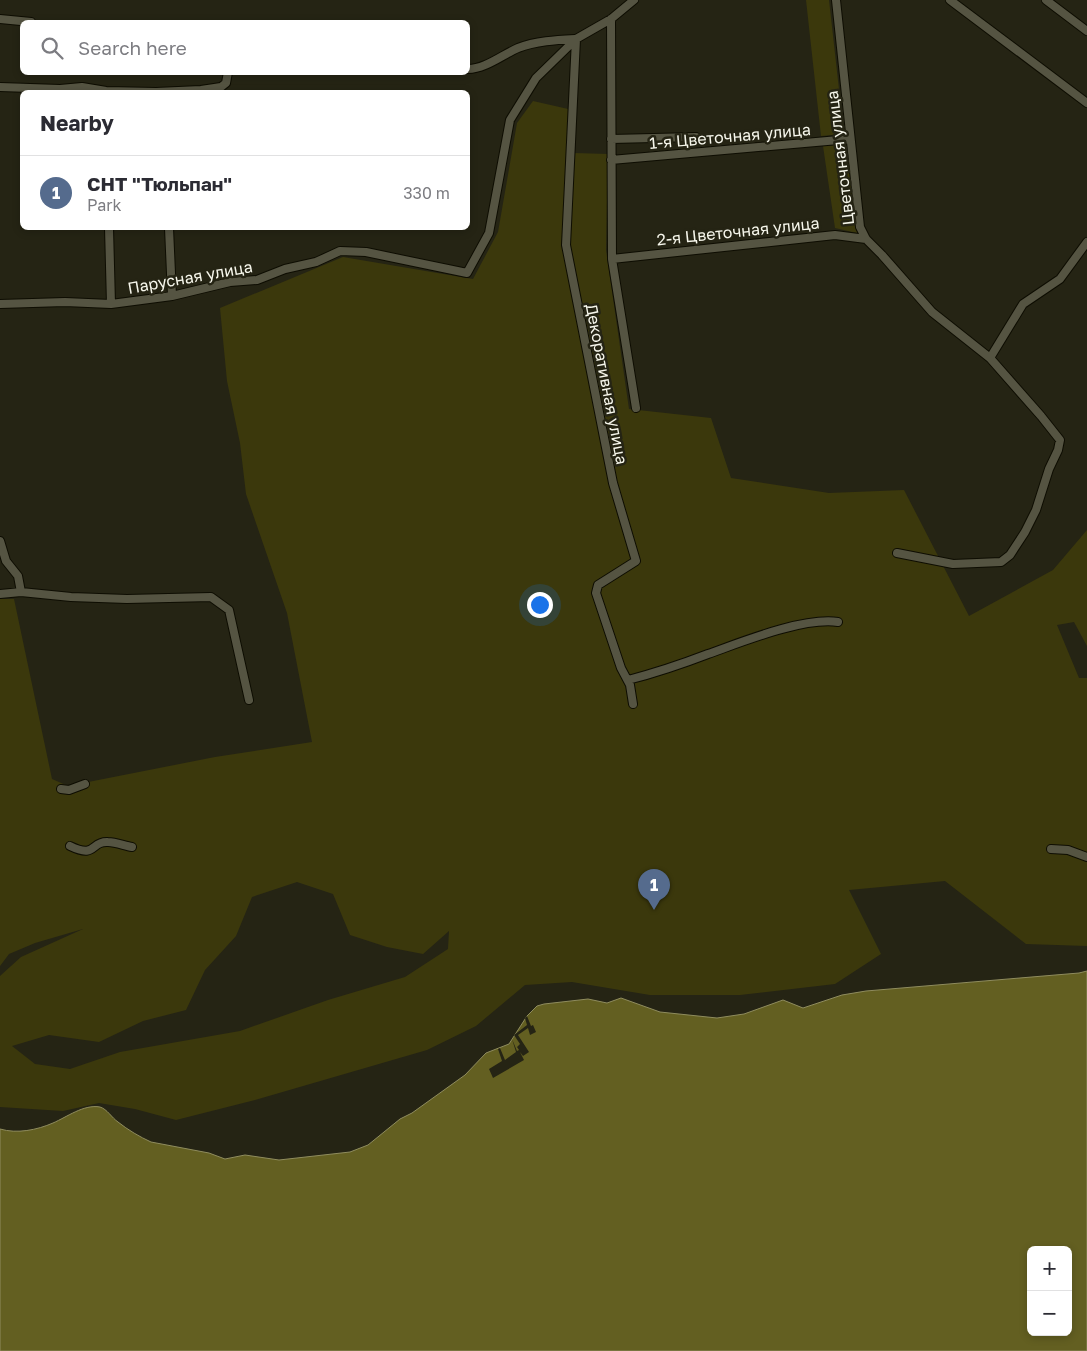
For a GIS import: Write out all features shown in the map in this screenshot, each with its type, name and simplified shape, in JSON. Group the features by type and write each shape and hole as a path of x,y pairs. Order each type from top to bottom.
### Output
{"street":[{"path":"470,68 484,65 519,48 551,40 576,39 611,19 634,0"},
{"name":"Цветочная улица","path":"836,0 860,227 866,239 932,312 990,358 1042,416 1060,440 1036,510 1010,555 1001,562 953,564 897,553"},
{"path":"950,0 1087,103"},
{"path":"1046,0 1087,31"},
{"path":"0,19 20,21"},
{"path":"611,19 612,259 636,408"},
{"name":"Парусная улица","path":"0,304 65,302 111,304 172,296 230,282 257,280 285,269 316,262 340,251 366,252 467,273 489,234 510,120 536,78 576,39"},
{"name":"Декоративная улица","path":"576,39 566,246 613,483 636,561 598,586 596,593 628,680 633,704"},
{"path":"201,90 221,86 226,83 227,75"},
{"path":"0,88 60,89 82,87 96,90"},
{"path":"611,139 696,137"},
{"name":"1-я Цветочная улица","path":"611,160 850,139"},
{"path":"109,230 111,304"},
{"path":"169,230 172,296"},
{"name":"2-я Цветочная улица","path":"612,259 835,234 866,239"},
{"path":"990,358 1023,304 1060,280 1087,242"},
{"path":"0,541 3,561 18,576 21,592"},
{"path":"0,594 21,592 71,597 127,599 211,596 229,610 249,700"},
{"path":"628,680 665,670 779,630 825,620 838,622"},
{"path":"61,789 69,790 85,784"},
{"path":"70,846 82,852 89,851 99,844 107,842 132,847"},
{"path":"1051,849 1068,850 1087,857"}],"shaded area":[{"path":"806,0 829,0 844,134 821,136"},
{"path":"533,101 577,111 574,153 608,154 606,250 629,409 711,418 731,478 829,493 904,490 969,616 1053,570 1087,530 1087,646 1074,622 1057,625 1079,678 1087,678 1087,946 1026,944 945,881 849,890 881,954 835,984 740,995 650,995 572,982 525,985 476,1026 427,1050 255,1100 176,1120 135,1109 99,1103 63,1111 0,1107 0,976 21,957 83,929 35,943 9,954 0,966 0,599 14,599 52,779 68,786 215,757 312,742 287,613 246,494 240,443 227,381 220,308 343,257 473,279 498,232 517,123","holes":["297,882 333,894 350,935 387,947 423,954 449,931 448,949 405,977 328,1000 240,1031 120,1052 70,1069 35,1064 12,1046 49,1035 99,1042 143,1021 186,1010 205,970 236,936 252,897"]},
{"path":"846,144 857,233 835,228 823,146"},
{"path":"1087,971 1087,1351 0,1351 0,1129 20,1131 40,1128 82,1109 100,1107 126,1128 151,1142 209,1153 225,1159 245,1155 279,1160 350,1152 368,1145 400,1119 412,1113 465,1075 486,1053 509,1044 527,1016 537,1006 588,999 607,1003 621,998 660,1012 717,1018 744,1014 783,1000 803,1008 842,995 866,991"}],"pier":[{"path":"527,1016 536,1032 530,1035 528,1028 518,1035 529,1052 523,1056 520,1052 524,1060 493,1078 489,1069 502,1061 498,1049 500,1048 505,1060 516,1052 512,1039 517,1051 519,1050 517,1047 520,1044 514,1035 527,1025 525,1018"}],"place":[{"name":"СНТ \"Тюльпан\"","path":"654,910"}]}
